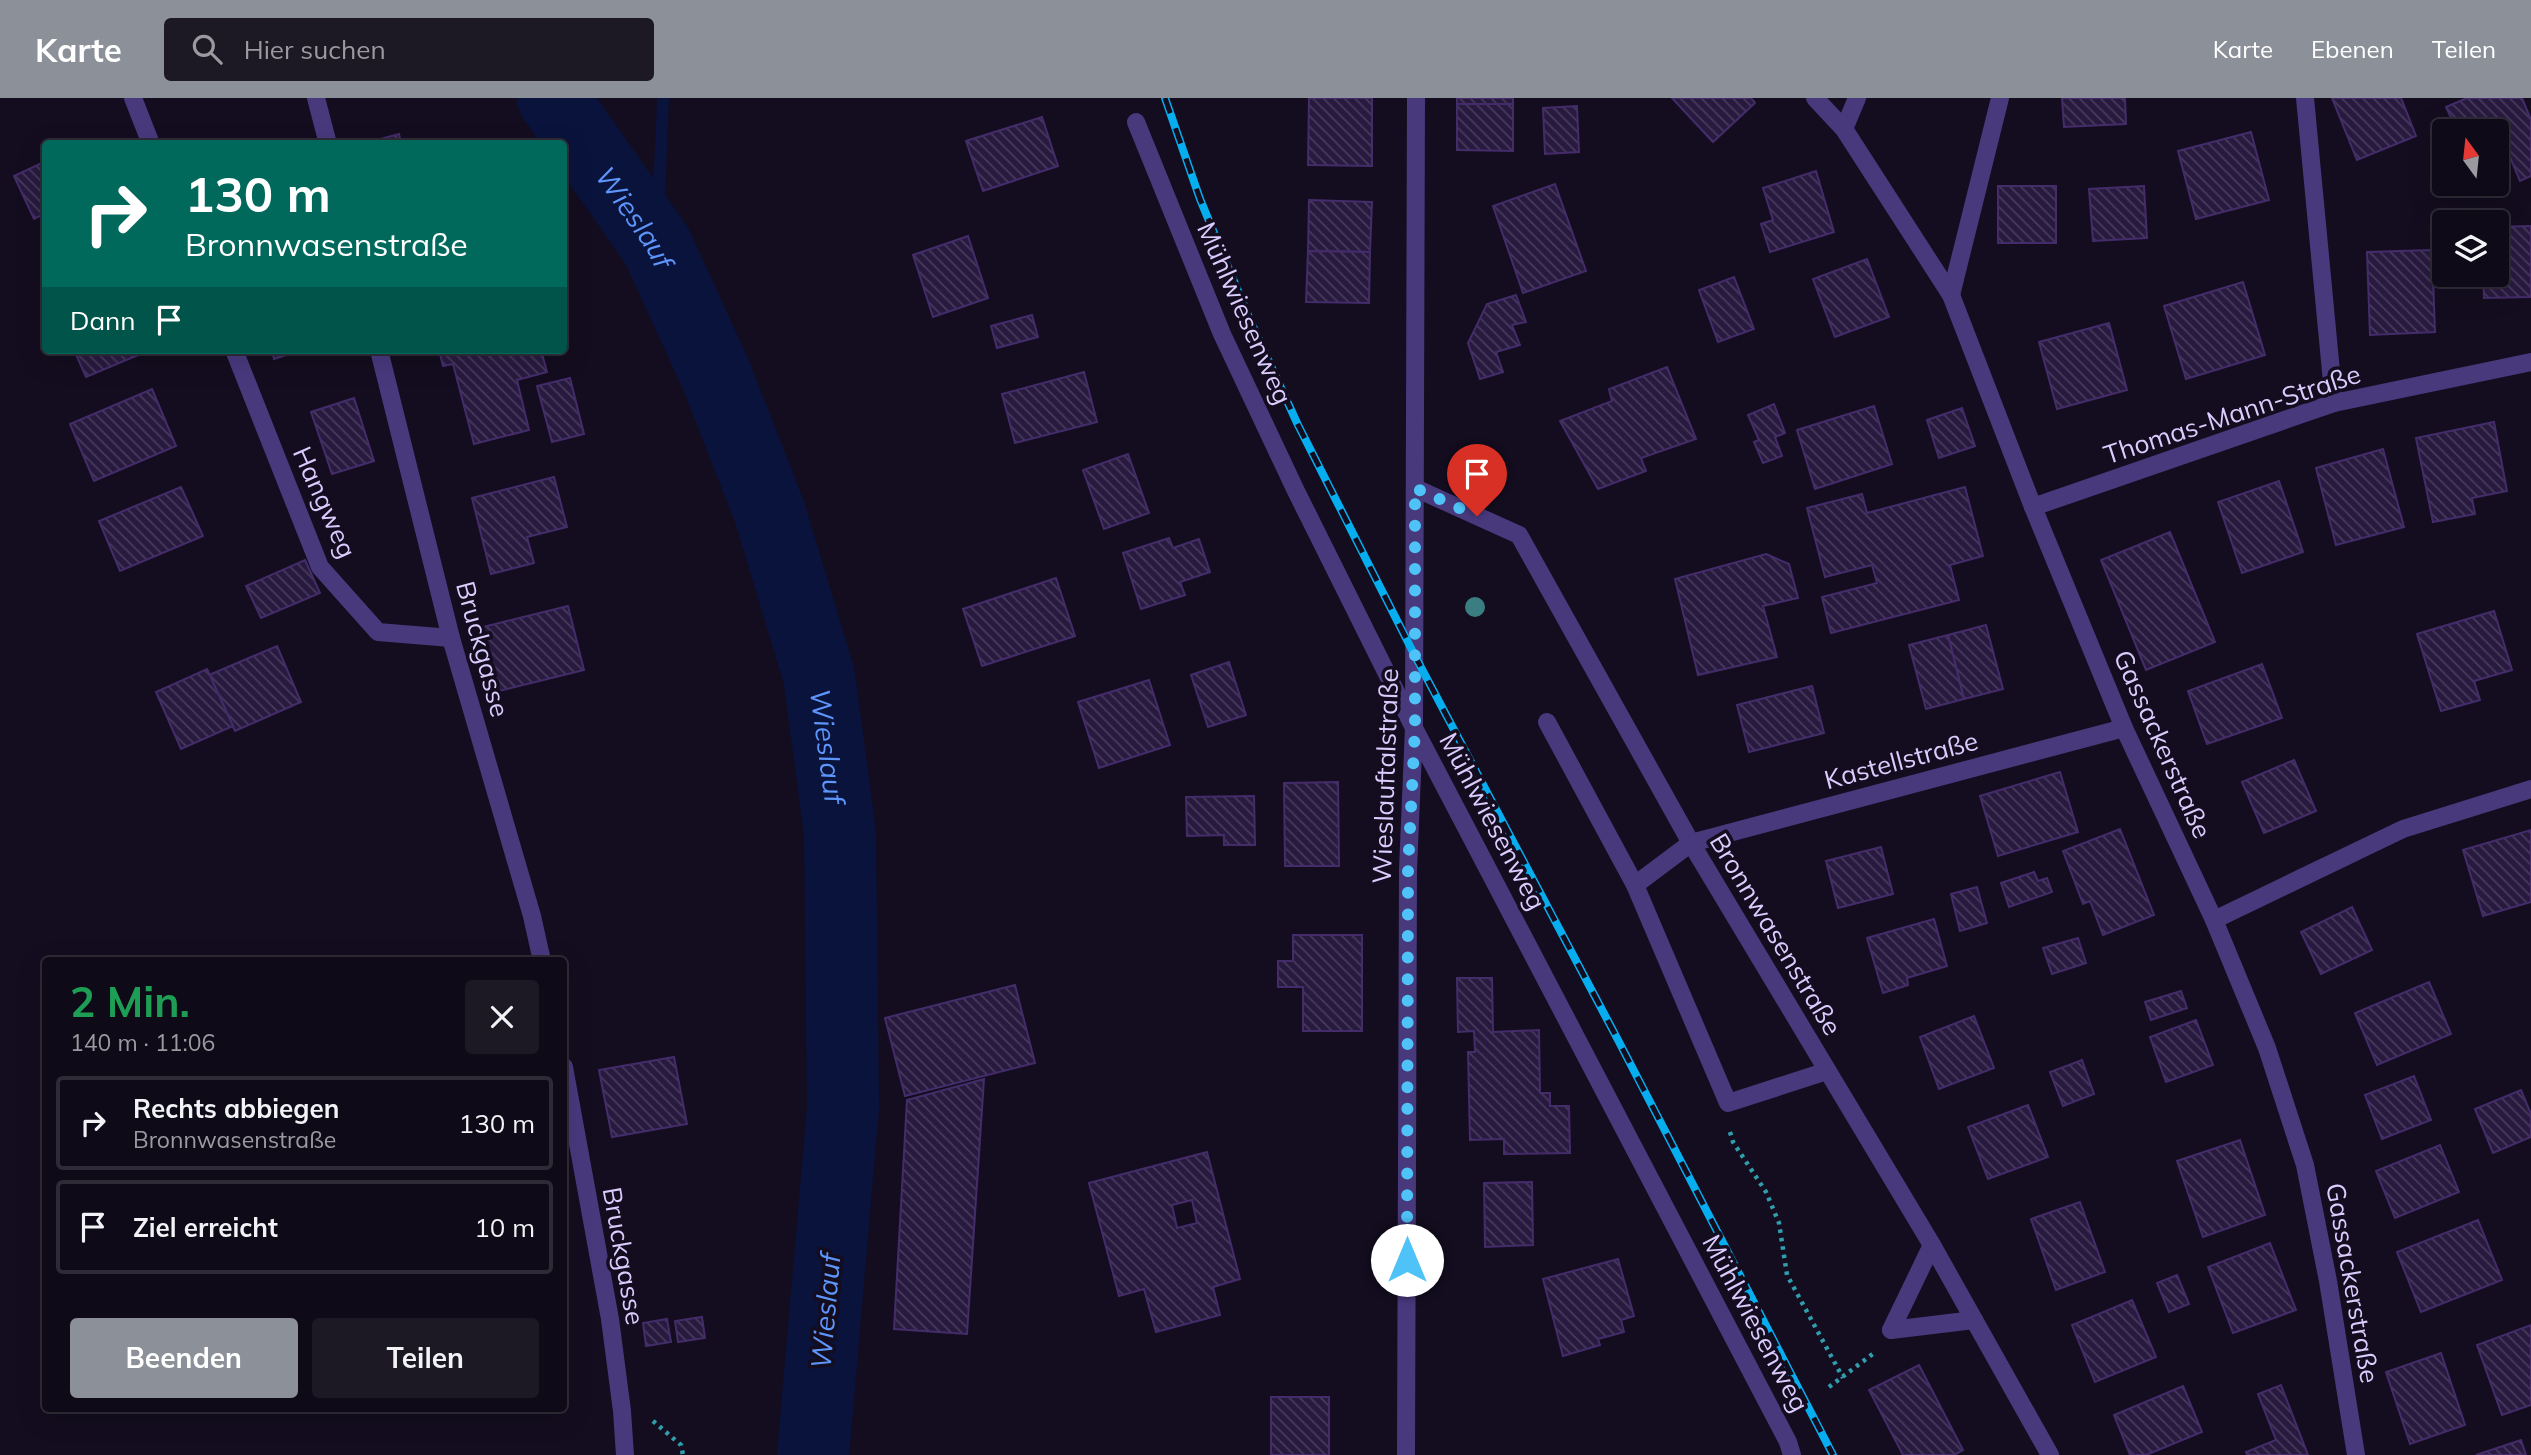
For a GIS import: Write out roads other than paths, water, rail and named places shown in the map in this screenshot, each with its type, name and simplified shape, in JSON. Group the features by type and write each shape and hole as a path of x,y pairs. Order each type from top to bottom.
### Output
{"street":[{"path":"133,98 150,140"},
{"path":"316,98 327,140"},
{"name":"Wieslauftalstraße","path":"1406,1455 1408,869 1415,728 1416,98"},
{"name":"Gassackerstraße","path":"1815,98 1844,129 1951,295 2033,507 2124,728 2214,919 2267,1048 2305,1165 2328,1281 2357,1455"},
{"path":"1844,129 1857,98"},
{"path":"1951,295 2000,98"},
{"path":"2305,98 2334,403"},
{"name":"Mühlwiesenweg","path":"1136,122 1222,334 1296,491 1415,728 1788,1442 1792,1455"},
{"name":"Hangweg","path":"236,354 320,567 378,632 452,638"},
{"name":"Bruckgasse","path":"380,354 452,638 533,916 541,957"},
{"name":"Thomas-Mann-Straße","path":"2033,507 2334,403 2531,362"},
{"name":"Bronnwasenstraße","path":"1415,488 1519,536 1691,843 1933,1245 2050,1455"},
{"path":"1548,722 1636,885 1728,1103 1827,1071"},
{"name":"Kastellstraße","path":"1691,843 2124,728"},
{"path":"2214,919 2403,829 2531,789"},
{"path":"1636,885 1691,843"},
{"name":"Bruckgasse","path":"567,1083 610,1319 625,1455"},
{"path":"1933,1245 1891,1330 1974,1320"}],"waterway":[{"name":"Wieslauf","path":"553,98 657,246 716,375 770,513 819,676 840,833 843,1108 813,1455"},
{"path":"657,246 663,98"}],"railway":[{"path":"1165,98 1200,199 1250,320 1298,425 1415,656 1833,1455"}]}
